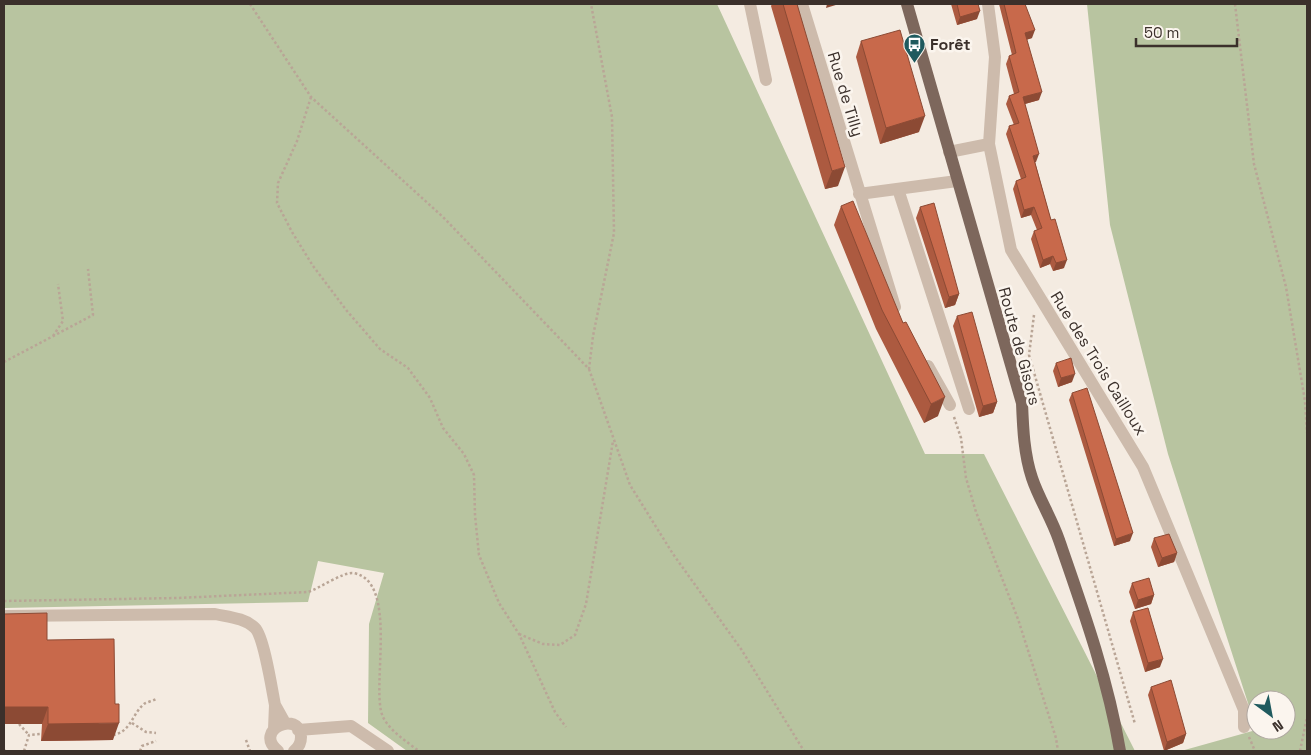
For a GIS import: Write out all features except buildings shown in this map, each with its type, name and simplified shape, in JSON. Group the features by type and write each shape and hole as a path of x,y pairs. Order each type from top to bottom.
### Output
{"main road":[{"name":"Route de Gisors","path":"907,4 1022,403 1024,445 1032,478 1052,519 1086,616 1115,718 1120,751"}],"street":[{"path":"750,4 766,80"},
{"name":"Rue de Tilly","path":"802,4 859,194 897,311 902,320"},
{"name":"Rue des Trois Cailloux","path":"988,4 995,57 988,144 1011,250 1143,467 1244,710 1244,727"},
{"path":"949,152 988,144"},
{"path":"859,194 957,181"},
{"path":"898,189 969,409"},
{"path":"921,354 950,405"},
{"path":"4,616 215,614 243,620 257,629 264,654 279,726 271,740 278,751"},
{"path":"279,726 292,725 298,730 301,742 294,751"},
{"path":"298,730 351,726 387,751"}],"path":[{"path":"250,4 311,98 443,217 589,369 630,485 673,554 741,649 804,751"},
{"path":"589,369 593,336 614,233 612,117 591,4"},
{"path":"1235,4 1254,164 1286,287 1305,401 1307,433"},
{"path":"311,98 297,140 278,183 278,203 292,232 313,266 347,311 380,349 408,368 430,398 443,428 464,454 474,475 474,515 479,555 499,603 520,634 555,712 566,727"},
{"path":"4,362 93,315 88,268"},
{"path":"52,337 63,321 58,284"},
{"path":"1035,309 1029,355 1135,724"},
{"path":"950,405 961,438 966,478 976,512 1018,619 1056,738 1058,751"},
{"path":"520,634 543,644 560,645 575,635 586,604 614,439"},
{"path":"113,735 120,734 132,723 144,704 156,699"},
{"path":"1300,751 1307,717"},
{"path":"132,723 146,732 156,733"},
{"path":"19,724 29,735"},
{"path":"29,735 42,734"},
{"path":"24,751 29,735"},
{"path":"246,740 250,751"},
{"path":"140,751 142,746 156,741"}],"green space":[{"path":"4,4 717,4 925,454 984,454 1135,751 407,751 368,723 369,624 384,573 318,561 308,602 4,608"},
{"path":"1087,4 1307,4 1307,751 1181,751 1246,733 1246,740 1296,740 1296,690 1246,690 1246,697 1168,454 1110,225"}],"place":[{"name":"Forêt","path":"914,63"}]}
